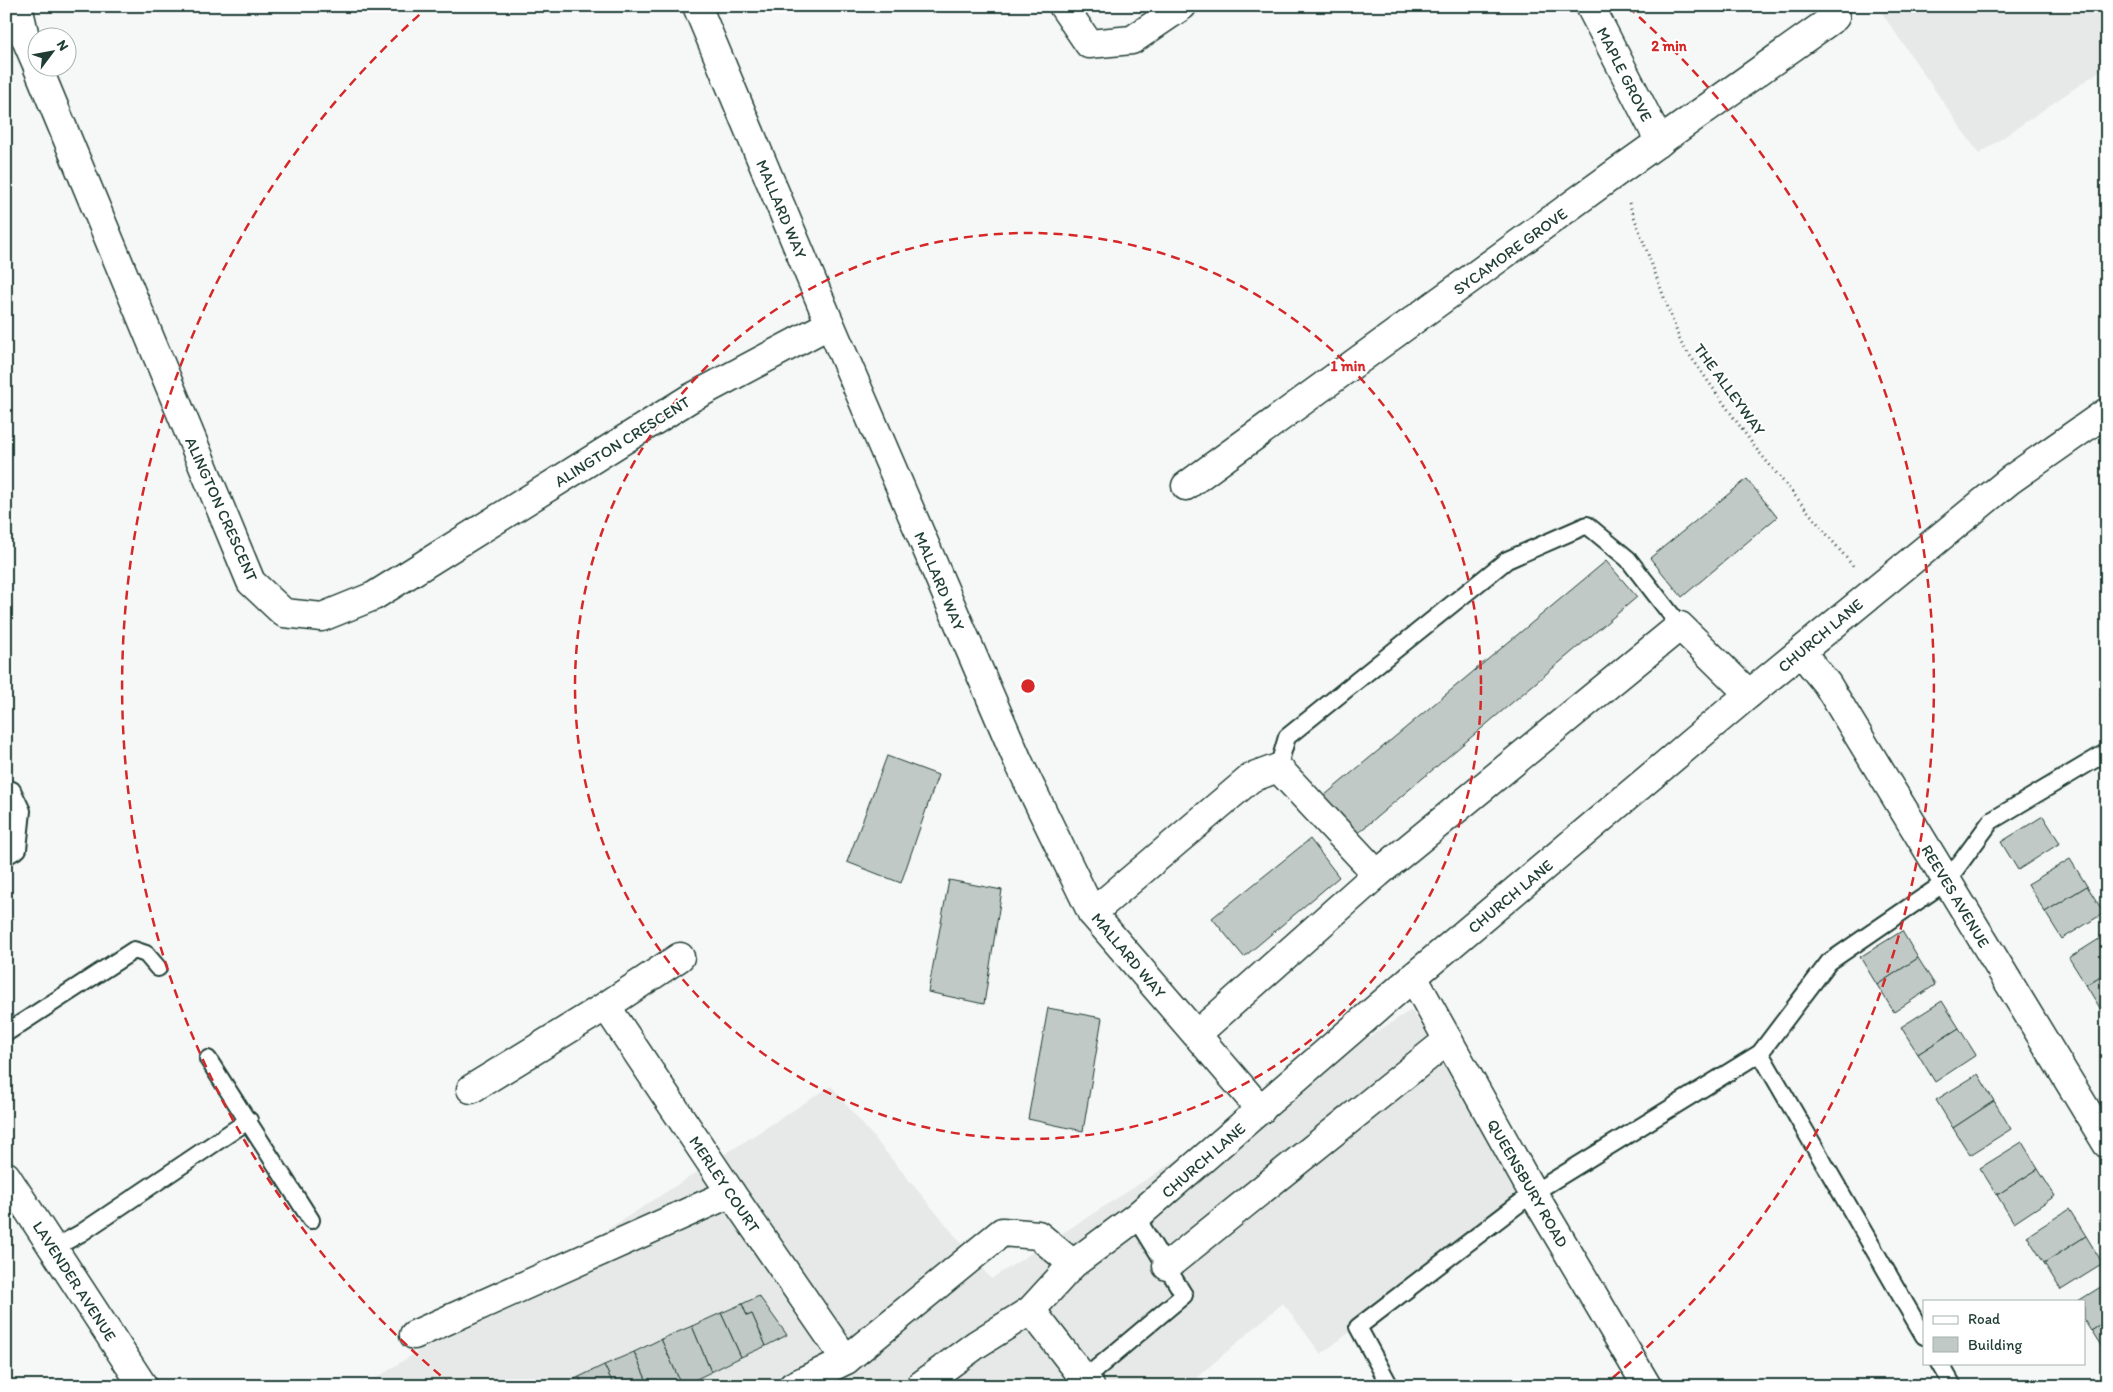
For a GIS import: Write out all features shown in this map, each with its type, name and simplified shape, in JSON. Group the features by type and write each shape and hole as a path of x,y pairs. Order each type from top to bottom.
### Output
{"street":[{"name":"ALINGTON CRESCENT","path":"18,6 28,44"},
{"name":"MALLARD WAY","path":"697,6 830,324 1018,761 1092,912 1262,1110"},
{"path":"1063,6 1089,44 1132,40 1182,6"},
{"name":"MAPLE GROVE","path":"1590,6 1660,142"},
{"name":"SYCAMORE GROVE","path":"1186,486 1618,172 1836,17"},
{"name":"ALINGTON CRESCENT","path":"43,78 251,582 284,613 322,617 374,596 689,399 830,324"},
{"name":"CHURCH LANE","path":"920,1386 977,1344 1031,1310 1073,1264 1136,1217 1262,1110 1413,977 1750,694 2010,480 2107,412"},
{"path":"1197,1034 1378,874 1680,626 1750,694"},
{"name":"REEVES AVENUE","path":"1801,652 1827,684 2107,1144"},
{"path":"1092,912 1251,778 1278,768 1378,874"},
{"path":"471,1089 606,1006 680,957"},
{"name":"QUEENSBURY ROAD","path":"1413,977 1533,1194 1647,1386"},
{"name":"MERLEY COURT","path":"606,1006 731,1194 846,1360"},
{"path":"1167,1266 1448,1040"},
{"name":"LAVENDER AVENUE","path":"10,1190 54,1248 143,1386"},
{"path":"414,1336 731,1194"},
{"path":"793,1386 846,1360 1002,1232 1038,1235 1073,1264"},
{"path":"1031,1310 1084,1383"}],"lane":[{"path":"1278,768 1287,737 1507,560 1587,525 1628,559 1680,626"},
{"path":"1390,1386 1358,1327 1533,1194 1760,1053 1829,962 1946,881 1991,821 2107,752"},
{"path":"6,856 18,849 22,811 12,790"},
{"path":"6,1033 134,950 146,954 158,968"},
{"path":"1760,1053 1923,1334"},
{"path":"208,1059 311,1220"},
{"path":"54,1248 81,1233 248,1120"},
{"path":"1084,1383 1184,1294 1136,1217"},
{"path":"1941,1364 1953,1386"}],"path":[{"name":"THE ALLEYWAY","path":"1618,172 1681,343 1754,446 1874,591"}],"shaded area":[{"path":"1877,6 2107,6 2107,66 1979,154"},
{"path":"1411,1010 1533,1193 1321,1354 1283,1303 1187,1386 364,1386 831,1086 991,1279"}],"building":[{"path":"1747,479 1777,517 1682,597 1650,558"},
{"path":"1606,561 1637,597 1352,838 1319,800"},
{"path":"887,756 938,775 901,883 847,862"},
{"path":"2043,816 2060,843 2018,870 2001,842"},
{"path":"1310,839 1339,877 1244,957 1212,918"},
{"path":"2070,859 2087,886 2045,912 2028,884"},
{"path":"949,880 1002,890 984,1004 928,992"},
{"path":"2087,886 2104,913 2062,939 2045,912"},
{"path":"1902,931 1918,958 1877,985 1860,957"},
{"path":"2107,934 2107,972 2086,985 2069,958"},
{"path":"1918,958 1935,985 1894,1012 1877,985"},
{"path":"2107,972 2107,1010 2103,1013 2086,985"},
{"path":"1942,1001 1959,1028 1918,1054 1901,1027"},
{"path":"1048,1008 1102,1018 1083,1131 1028,1119"},
{"path":"1959,1028 1976,1055 1935,1082 1918,1054"},
{"path":"1978,1074 1994,1101 1953,1128 1936,1100"},
{"path":"1994,1101 2011,1129 1970,1155 1953,1128"},
{"path":"2022,1142 2038,1169 1997,1195 1980,1168"},
{"path":"2038,1169 2055,1196 2014,1223 1997,1195"},
{"path":"2069,1209 2086,1236 2044,1263 2027,1236"},
{"path":"2086,1236 2103,1264 2061,1290 2044,1263"},
{"path":"2107,1283 2107,1320 2091,1330 2086,1322 2086,1300 2080,1300"},
{"path":"759,1296 787,1335 766,1346 752,1314 747,1316 742,1304"},
{"path":"742,1304 747,1316 752,1314 766,1346 741,1357 721,1313"},
{"path":"721,1313 741,1357 711,1372 692,1326"},
{"path":"2107,1320 2107,1355 2091,1330"},
{"path":"692,1326 711,1372 682,1386 661,1339"},
{"path":"661,1339 682,1386 649,1386 634,1352"},
{"path":"634,1352 649,1386 614,1386 604,1365"},
{"path":"604,1365 614,1386 583,1386 579,1377"},
{"path":"579,1377 583,1386 559,1386"}]}
